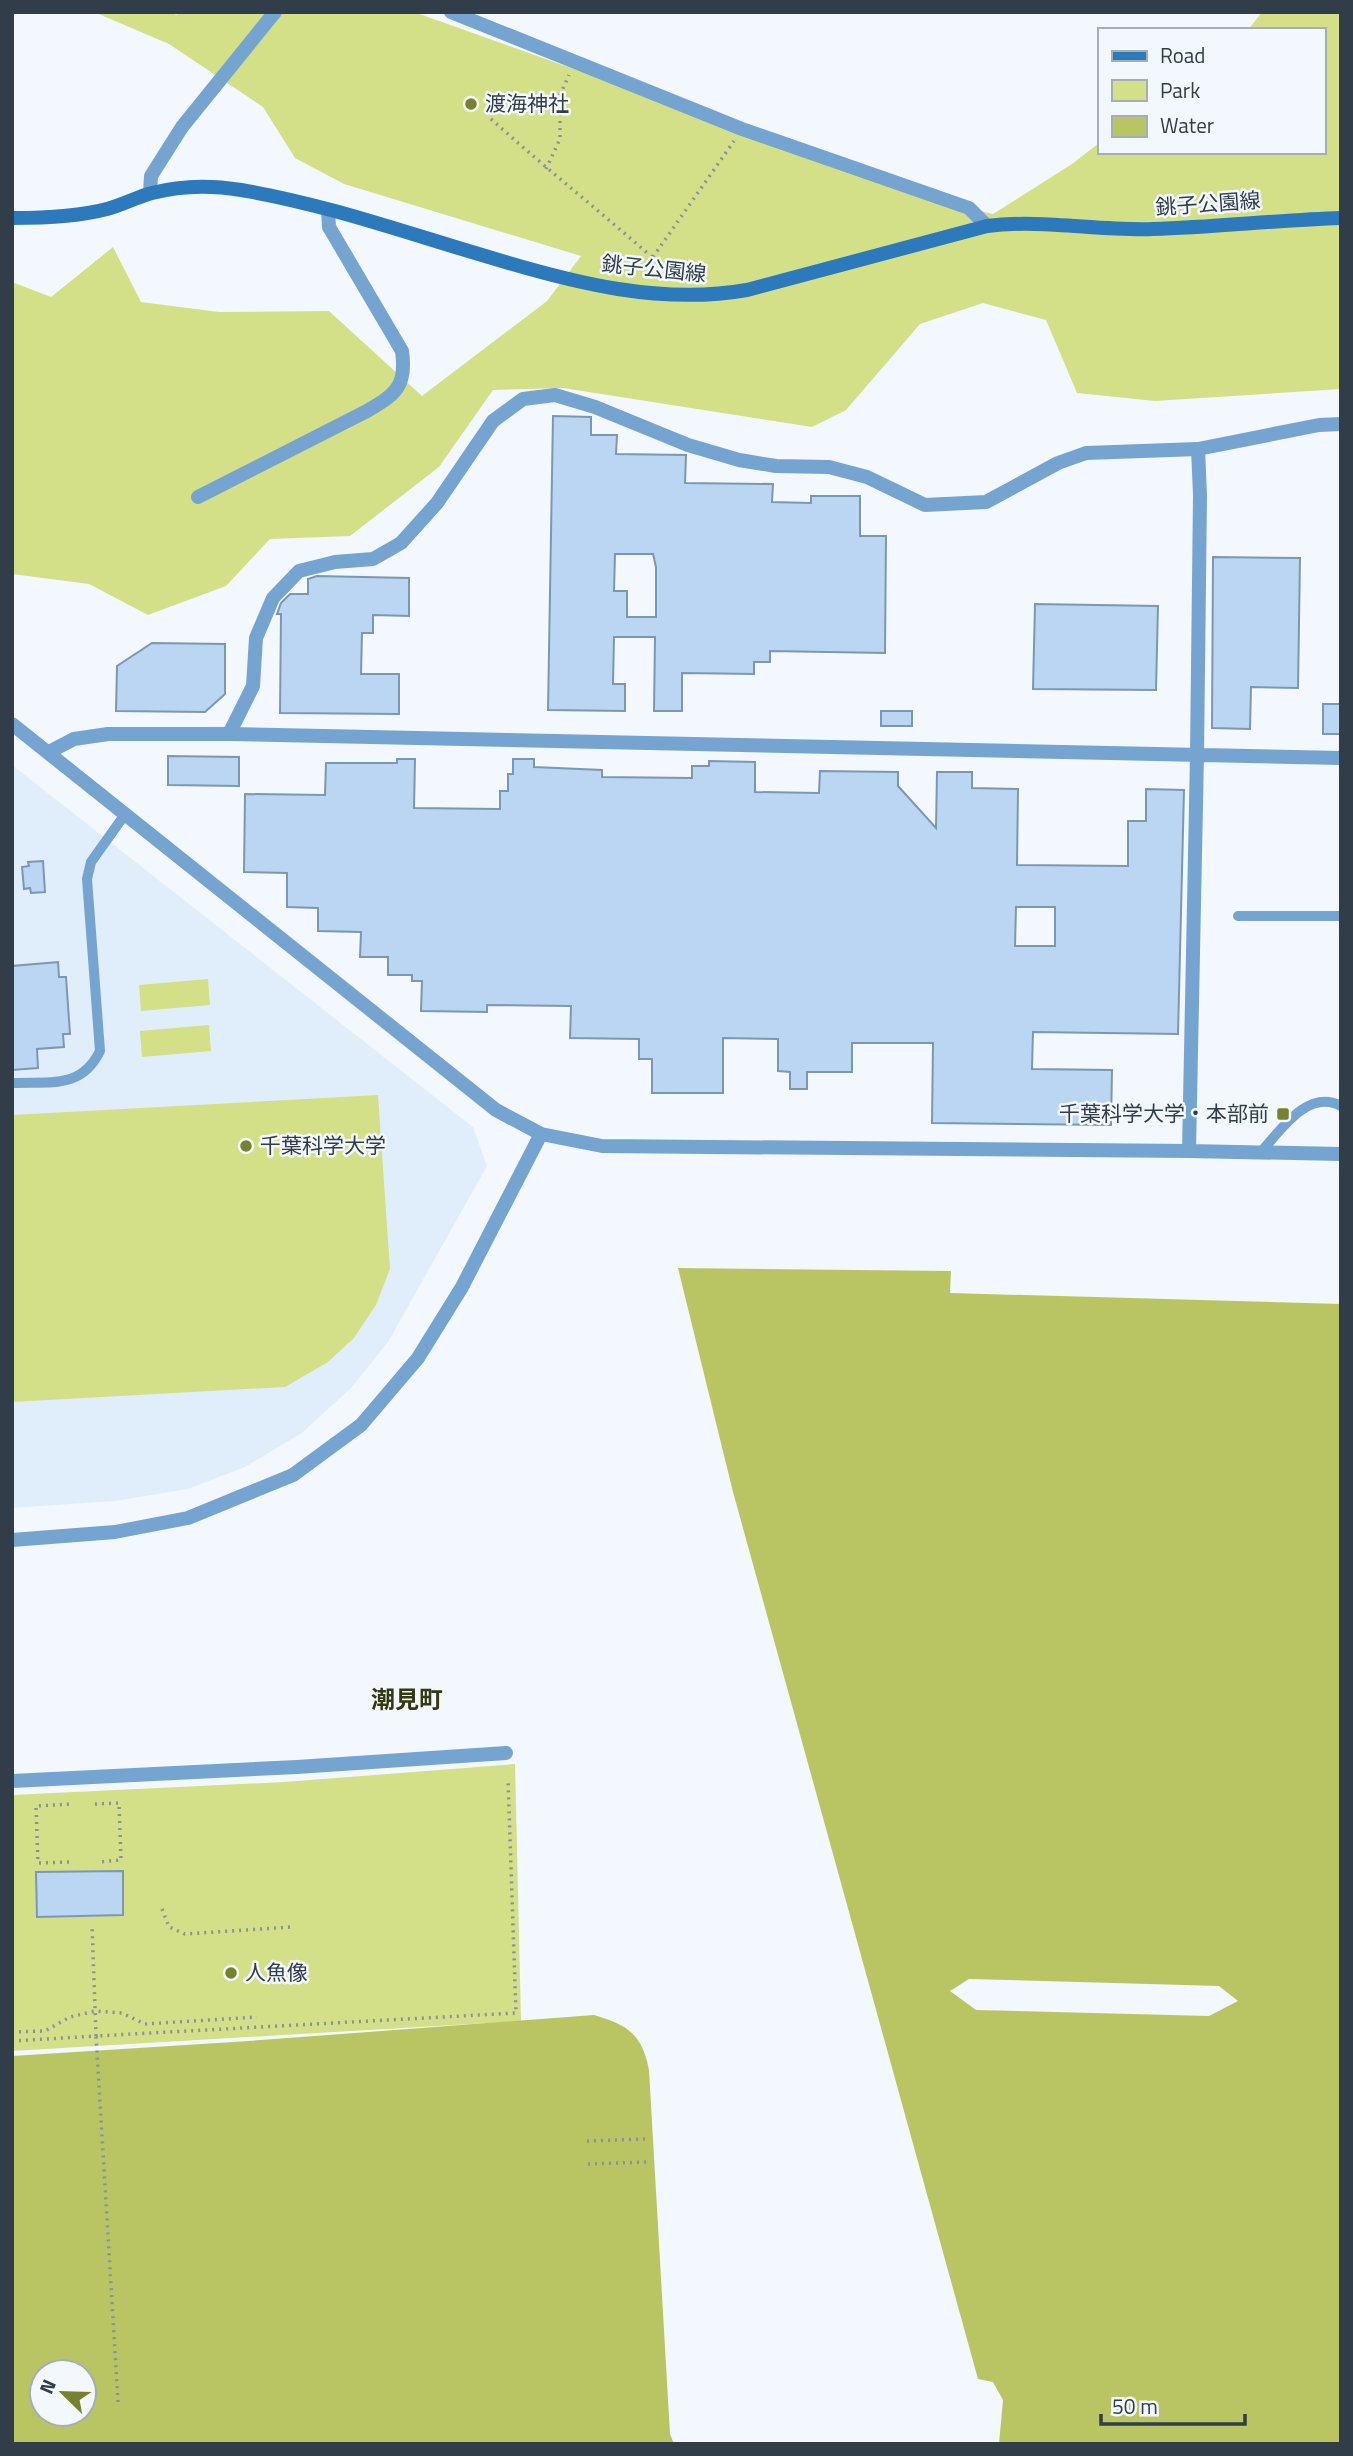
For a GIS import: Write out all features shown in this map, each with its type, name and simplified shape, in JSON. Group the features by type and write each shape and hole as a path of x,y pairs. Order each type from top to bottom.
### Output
{"main road":[{"name":"銚子公園線","path":"12,218 83,214 150,193 178,187 207,186 328,210 545,274 617,289 713,296 747,290 987,226 1021,222 1152,229 1268,220 1341,218"}],"street":[{"path":"150,193 151,176 181,127 275,12"},
{"path":"451,12 742,129 969,208 987,226"},
{"path":"198,498 387,399 398,386 405,371 402,351 329,227 328,210"},
{"path":"229,734 253,686 256,638 273,598 299,570 335,562 373,559 401,542 437,503 493,421 523,399 555,395 739,460 776,466 829,467 867,477 925,505 986,502 1058,463 1086,453 1198,449 1319,425 1341,424"},
{"path":"1189,1151 1197,755 1200,495 1198,449"},
{"path":"12,724 496,1110 541,1134 602,1146 1341,1154"},
{"path":"49,752 74,739 107,734 229,734 1341,758"},
{"path":"12,1540 116,1532 188,1518 293,1475 361,1425 418,1358 461,1287 541,1134"},
{"path":"12,1782 506,1753"}],"lane":[{"path":"12,1083 75,1079 87,1072 100,1051 87,879 91,862 126,813"},
{"path":"1238,916 1341,916"},
{"path":"1261,1152 1289,1121 1308,1105 1321,1101 1341,1107"}],"path":[{"path":"546,169 560,139 560,95 575,62"},
{"path":"491,119 671,274 674,295"},
{"path":"653,257 734,140"},
{"path":"12,2041 516,2013 508,1780"},
{"path":"95,1804 119,1803 121,1860 98,1862"},
{"path":"69,1862 38,1863 36,1806 72,1804"},
{"path":"162,1909 169,1927 185,1934 291,1927"},
{"path":"92,1925 118,2402"},
{"path":"12,2032 45,2031 70,2017 95,2011 122,2013 145,2024 257,2017"},
{"path":"587,2141 648,2139"},
{"path":"588,2164 647,2162"}],"shaded area":[{"name":"千葉科学大学","path":"12,765 473,1127 487,1166 388,1342 351,1388 302,1433 245,1467 188,1489 115,1501 12,1508"}],"green space":[{"path":"94,12 173,12 176,15 182,12 414,12 952,204 993,214 1072,164 1098,144 1098,154 1325,154 1325,28 1250,28 1262,12 1341,12 1341,389 1155,401 1077,393 1046,320 983,303 920,324 846,410 812,427 563,388 493,390 439,467 350,536 270,539 226,586 148,615 89,584 12,574 12,282 51,297 113,247 141,302 219,312 329,311 422,396 547,301 581,256 344,184 295,158 263,107 169,44"},
{"path":"208,979 210,1005 141,1011 139,985"},
{"path":"209,1025 211,1051 142,1057 140,1031"},
{"path":"378,1095 390,1269 376,1305 354,1338 328,1362 285,1387 12,1402 12,1115"},
{"path":"515,1764 521,2021 12,2051 12,1795 284,1782"}],"water":[{"path":"678,1268 951,1271 950,1293 1341,1304 1341,2444 999,2444 1003,2400 993,2382 978,2379 733,1492"},
{"path":"594,2015 624,2027 637,2039 649,2070 670,2434 674,2444 12,2444 12,2056"}],"pier":[{"path":"969,1979 1219,1986 1238,2001 1209,2016 976,2010 950,1991"}],"building":[{"path":"553,416 591,417 591,435 617,435 616,454 686,455 685,483 773,484 772,502 811,503 811,496 860,496 860,536 886,536 885,653 770,651 770,662 754,662 754,674 682,673 682,711 654,711 655,637 614,637 613,684 625,684 625,711 548,710","holes":["615,554 653,554 656,567 656,617 627,617 627,591 614,591"]},
{"path":"1213,557 1300,558 1298,688 1251,687 1250,729 1212,728"},
{"path":"317,576 409,578 409,616 373,615 373,633 362,633 361,674 399,674 399,714 280,713 281,614 277,614 281,603 290,594 308,594 308,579"},
{"path":"1035,604 1158,606 1156,690 1033,689"},
{"path":"152,643 225,644 225,694 205,712 116,711 117,666"},
{"path":"1323,704 1341,704 1341,734 1323,734"},
{"path":"881,711 912,711 912,726 881,726"},
{"path":"168,756 239,757 239,786 168,785"},
{"path":"397,759 415,759 414,808 500,809 500,791 508,791 508,774 513,774 513,759 534,759 534,767 602,770 602,777 692,778 692,766 709,766 709,761 755,762 755,792 819,793 820,771 898,772 898,786 936,828 937,772 972,772 972,788 1018,789 1017,865 1128,866 1128,821 1146,821 1146,789 1184,790 1178,1034 1033,1032 1032,1069 1112,1070 1111,1125 932,1123 933,1043 852,1043 852,1072 807,1072 807,1089 790,1089 790,1072 778,1071 778,1039 723,1038 723,1093 652,1093 652,1059 639,1059 639,1039 570,1038 571,1006 487,1005 487,1012 421,1011 422,981 412,981 412,975 388,975 388,957 360,957 361,932 318,931 318,908 287,907 287,873 244,872 245,794 325,795 326,763 397,763","holes":["1016,907 1055,907 1055,946 1015,946"]},
{"path":"43,861 45,892 31,893 30,888 24,889 22,867 29,866 28,862"},
{"path":"58,962 59,977 66,977 70,1034 63,1034 64,1047 37,1049 38,1068 12,1070 12,966"},
{"path":"123,1871 123,1915 37,1917 36,1872"}],"place":[{"name":"渡海神社","path":"471,104"},
{"name":"千葉科学大学・本部前","path":"1283,1114"},
{"name":"千葉科学大学","path":"246,1146"},
{"name":"人魚像","path":"231,1973"}],"district":[{"name":"潮見町","path":"407,1700"}]}
